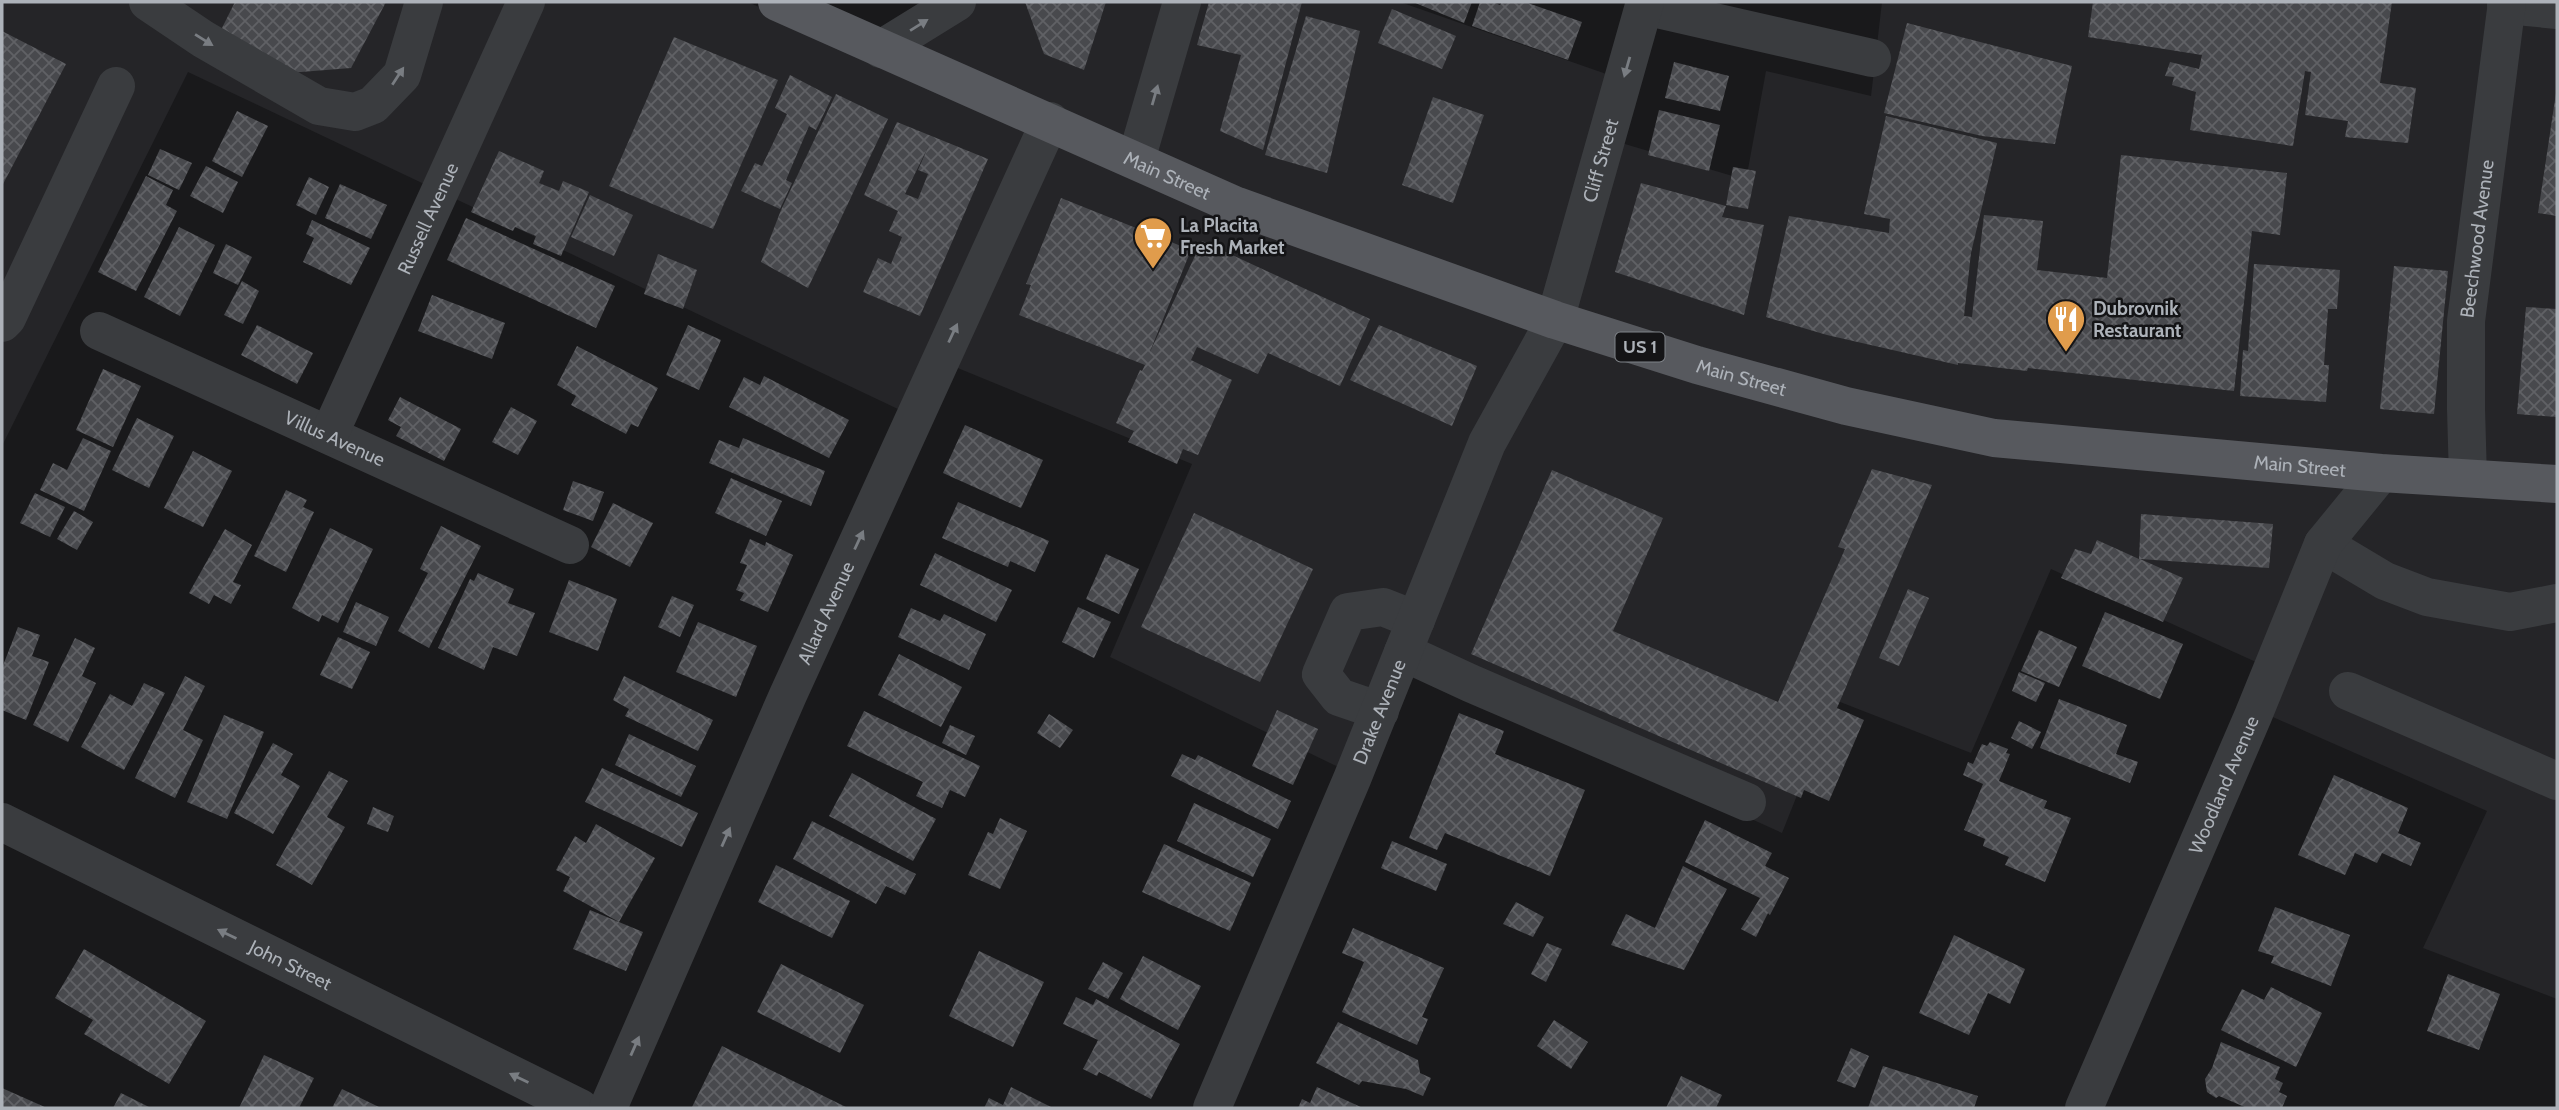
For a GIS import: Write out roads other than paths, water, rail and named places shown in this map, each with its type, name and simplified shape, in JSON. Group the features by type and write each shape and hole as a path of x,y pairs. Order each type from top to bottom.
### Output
{"main road":[{"name":"Main Street","path":"777,2 1237,206 1555,320 1697,365 1834,403 1994,438 2381,473 2557,484"}],"street":[{"path":"153,3 203,39 319,106 355,112 373,105 402,75 425,2"},
{"name":"Russell Avenue","path":"329,435 526,2"},
{"path":"881,49 957,2"},
{"path":"1136,160 1181,2"},
{"path":"1645,4 1872,58"},
{"name":"Cliff Street","path":"1555,320 1645,4"},
{"path":"2507,4 2557,10"},
{"name":"Beechwood Avenue","path":"2468,478 2466,321 2507,4"},
{"path":"2,323 7,318 116,86"},
{"name":"Allard Avenue","path":"608,1108 788,695 1050,121"},
{"name":"Drake Avenue","path":"1212,1108 1380,711 1487,443 1555,320"},
{"name":"Villus Avenue","path":"99,331 570,545"},
{"name":"Woodland Avenue","path":"2084,1108 2253,716 2323,544 2381,473"},
{"path":"2323,544 2385,580 2427,597 2510,612 2557,603"},
{"path":"1380,711 1339,697 1321,674 1348,612 1383,607 1410,636 1470,683 1747,802"},
{"path":"2348,691 2557,780"},
{"name":"John Street","path":"2,824 580,1108"}],"place":[{"name":"La Placita Fresh Market","path":"1153,270"},
{"name":"Dubrovnik Restaurant","path":"2066,353"}]}
